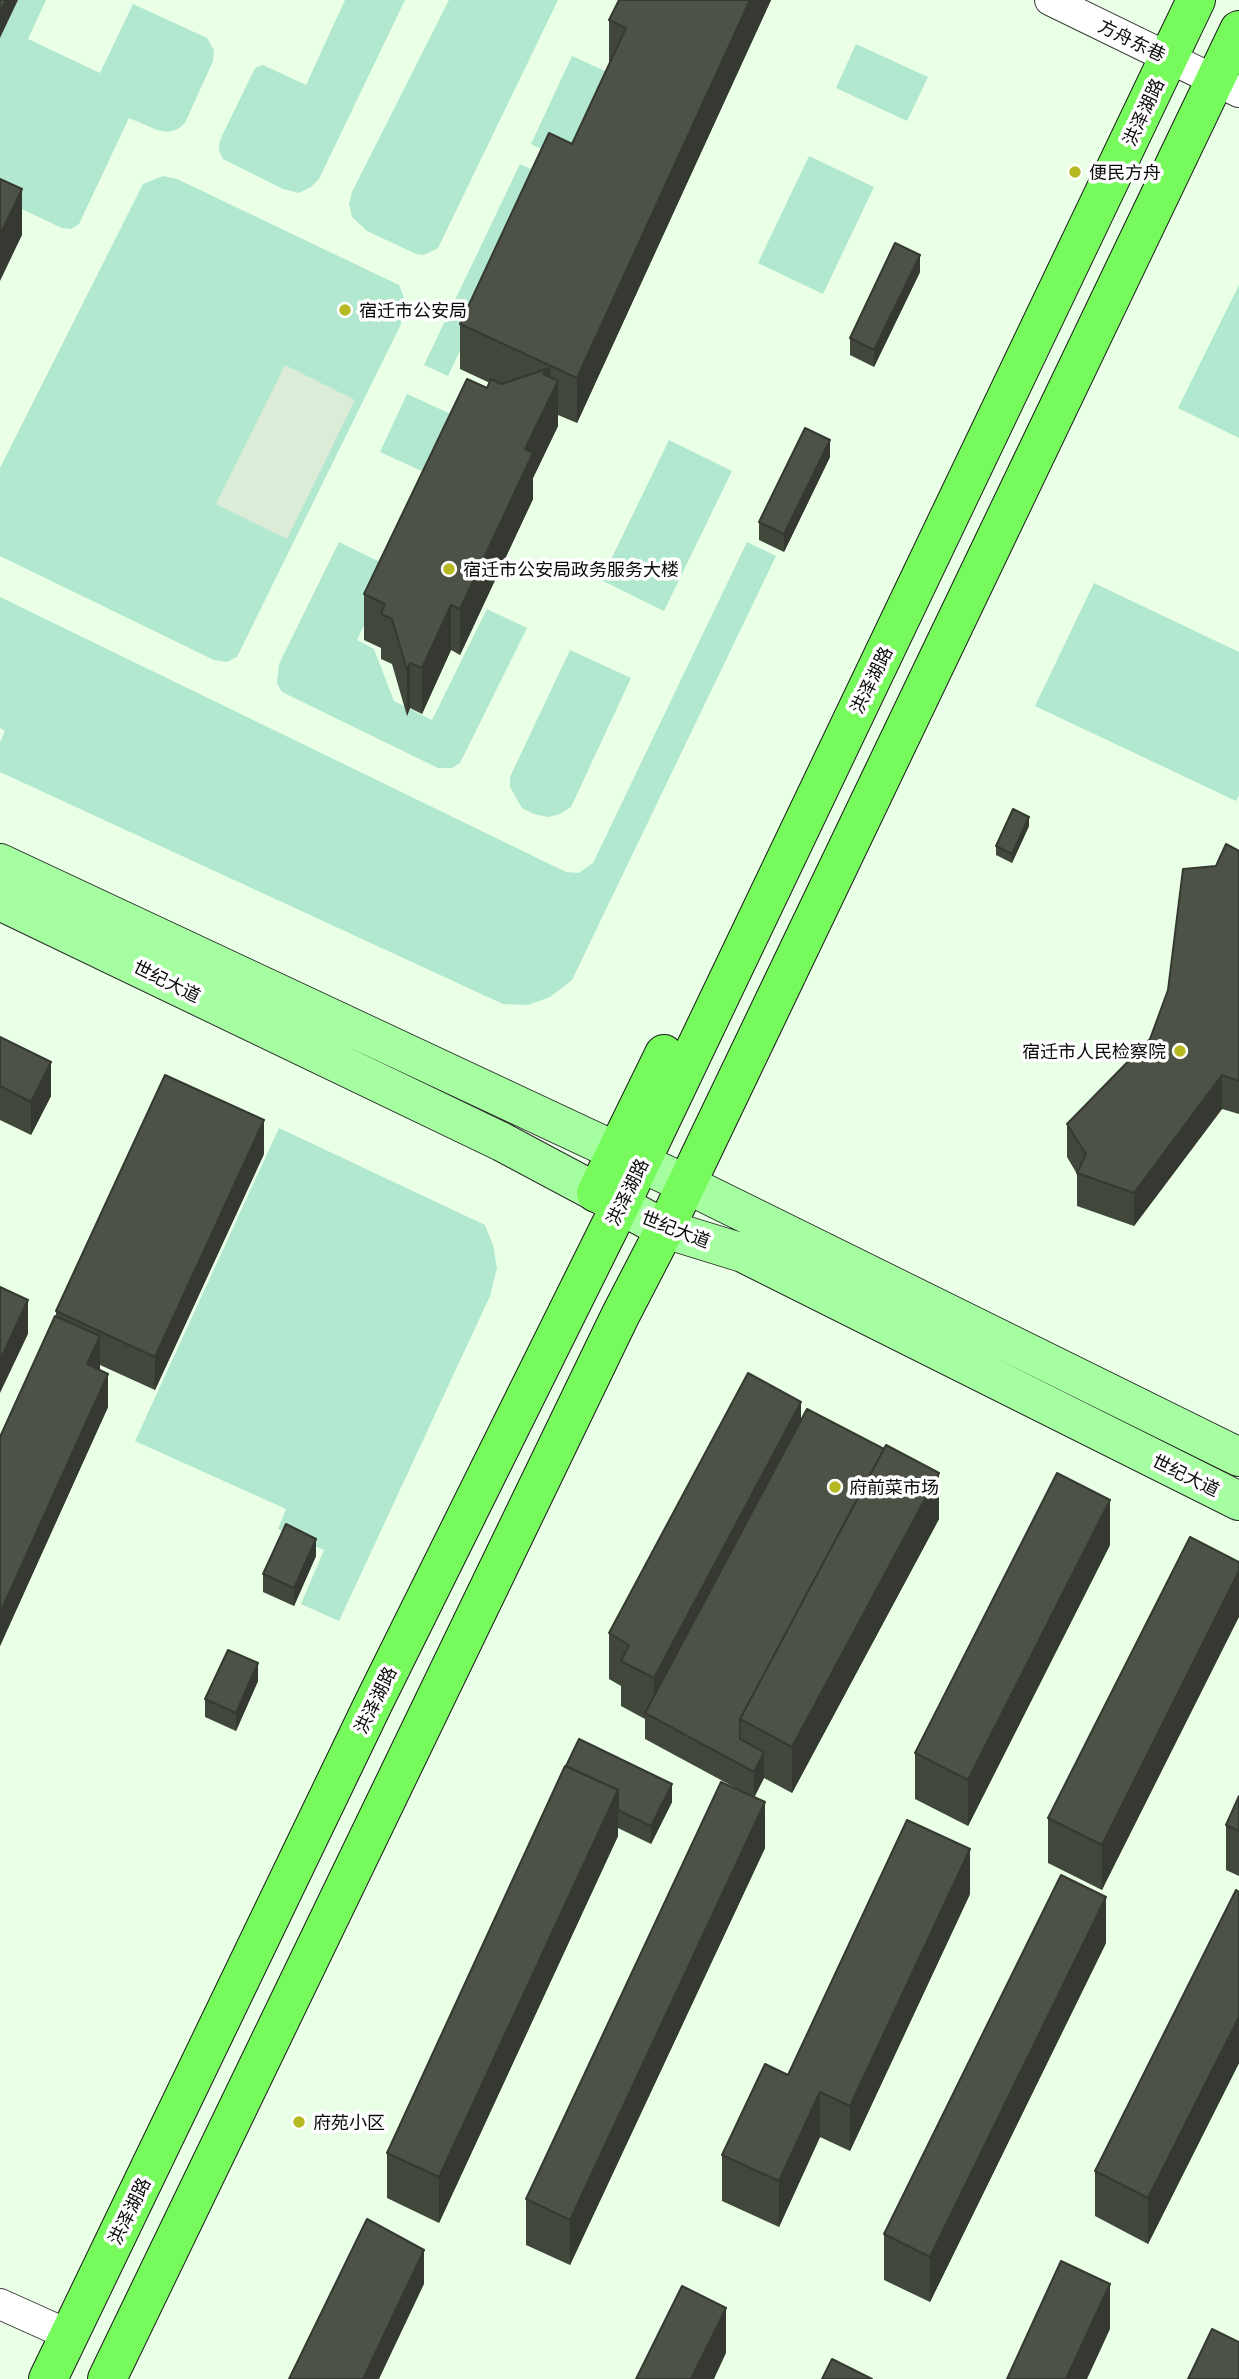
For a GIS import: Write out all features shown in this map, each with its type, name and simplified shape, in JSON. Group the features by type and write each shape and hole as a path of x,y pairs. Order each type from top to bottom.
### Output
{"main road":[{"name":"洪泽湖路","path":"48,2379 379,1691 628,1157 900,620 1196,0"},
{"path":"107,2379 620,1316 666,1229 1227,86 1239,30"}],"street":[{"name":"方舟东巷","path":"1050,0 1227,86"},
{"name":"世纪大道","path":"0,863 686,1184 1239,1457"},
{"name":"世纪大道","path":"0,901 502,1142 666,1229 743,1253 1239,1501"},
{"path":"0,2304 69,2335"}],"green space":[{"path":"18,0 46,0 28,39 100,73 133,4 207,38 214,50 213,61 185,123 178,129 168,132 157,130 129,118 79,224 71,229 62,228 0,199 0,38"},
{"path":"345,0 405,0 319,179 299,193 283,189 223,159 219,151 220,140 255,68 263,65 306,85"},
{"path":"449,0 558,0 438,248 424,255 416,254 367,231 352,217 349,204 352,192"},
{"path":"856,44 928,77 907,121 836,88"},
{"path":"572,56 616,76 574,165 531,144"},
{"path":"809,156 874,187 823,294 758,263"},
{"path":"520,164 544,175 448,376 424,365"},
{"path":"163,176 177,179 399,285 404,298 401,324 237,657 227,662 214,660 0,556 0,468 143,184"},
{"path":"1239,285 1239,438 1178,408"},
{"path":"407,394 464,420 437,478 380,452"},
{"path":"669,440 732,471 664,611 601,580"},
{"path":"339,542 392,568 357,640 374,649 394,701 432,720 487,609 527,628 460,763 452,768 438,768 282,692 277,683 279,664"},
{"path":"747,542 776,556 572,980 550,997 528,1005 503,1004 0,772 0,742 5,731 0,728 0,597 566,872 579,873 593,863"},
{"path":"1094,583 1239,652 1239,795 1236,801 1035,706"},
{"path":"570,650 631,678 571,807 548,817 522,808 510,787 510,777"},
{"path":"279,1128 485,1225 493,1245 497,1268 490,1296 339,1621 301,1604 324,1550 278,1529 286,1509 135,1441"}],"shaded area":[{"path":"285,365 355,400 287,539 216,504"}],"building":[{"path":"0,0 6,0 0,12"},
{"path":"619,0 750,0 577,378 460,324 549,133 572,144 626,28 609,20"},
{"path":"0,179 22,189 0,235"},
{"path":"895,243 920,255 874,350 850,338"},
{"name":"宿迁市公安局政务服务大楼","path":"550,368 543,374 558,381 525,449 533,453 460,609 451,605 422,668 410,663 407,670 392,619 381,614 385,604 364,594 467,379 487,388 491,379 501,384"},
{"path":"805,428 830,440 784,534 759,522"},
{"path":"1013,809 1029,817 1012,854 996,846"},
{"path":"1226,844 1239,851 1239,1081 1222,1075 1134,1193 1077,1173 1086,1154 1067,1124 1150,1039 1168,990 1183,869 1216,866"},
{"path":"0,1037 51,1062 31,1102 0,1086"},
{"path":"165,1075 264,1120 155,1357 56,1311"},
{"path":"0,1287 28,1300 0,1360"},
{"path":"55,1316 100,1336 87,1364 108,1374 0,1613 0,1437"},
{"path":"748,1373 801,1402 654,1678 621,1661 629,1645 609,1633"},
{"path":"807,1409 884,1449 740,1719 740,1739 764,1752 754,1772 645,1713"},
{"path":"886,1445 939,1473 792,1747 740,1719"},
{"path":"1057,1473 1110,1500 968,1780 915,1753"},
{"path":"286,1524 316,1539 294,1588 263,1574"},
{"path":"1190,1537 1239,1562 1239,1571 1102,1845 1048,1818"},
{"path":"228,1650 258,1663 236,1713 205,1699"},
{"path":"579,1739 672,1784 651,1826 618,1810 618,1790 566,1766"},
{"path":"565,1766 618,1790 439,2177 387,2153"},
{"path":"721,1782 765,1802 570,2220 526,2199"},
{"path":"1239,1796 1239,1831 1226,1825"},
{"path":"907,1820 970,1849 850,2106 820,2092 779,2181 722,2155 765,2064 788,2075"},
{"path":"1061,1875 1106,1897 930,2257 884,2234"},
{"path":"1236,1890 1239,1892 1239,2017 1148,2198 1095,2171"},
{"path":"367,2219 424,2250 363,2379 289,2379"},
{"path":"1061,2261 1110,2284 1066,2379 1007,2379"},
{"path":"682,2286 726,2308 691,2379 636,2379"},
{"path":"1212,2329 1239,2342 1239,2379 1188,2379"},
{"path":"832,2359 872,2379 822,2379"}],"place":[{"name":"便民方舟","path":"1075,172"},
{"name":"宿迁市公安局","path":"345,310"},
{"name":"宿迁市公安局政务服务大楼","path":"449,569"},
{"name":"宿迁市人民检察院","path":"1180,1051"},
{"name":"府前菜市场","path":"835,1487"},
{"name":"府苑小区","path":"299,2122"}]}
